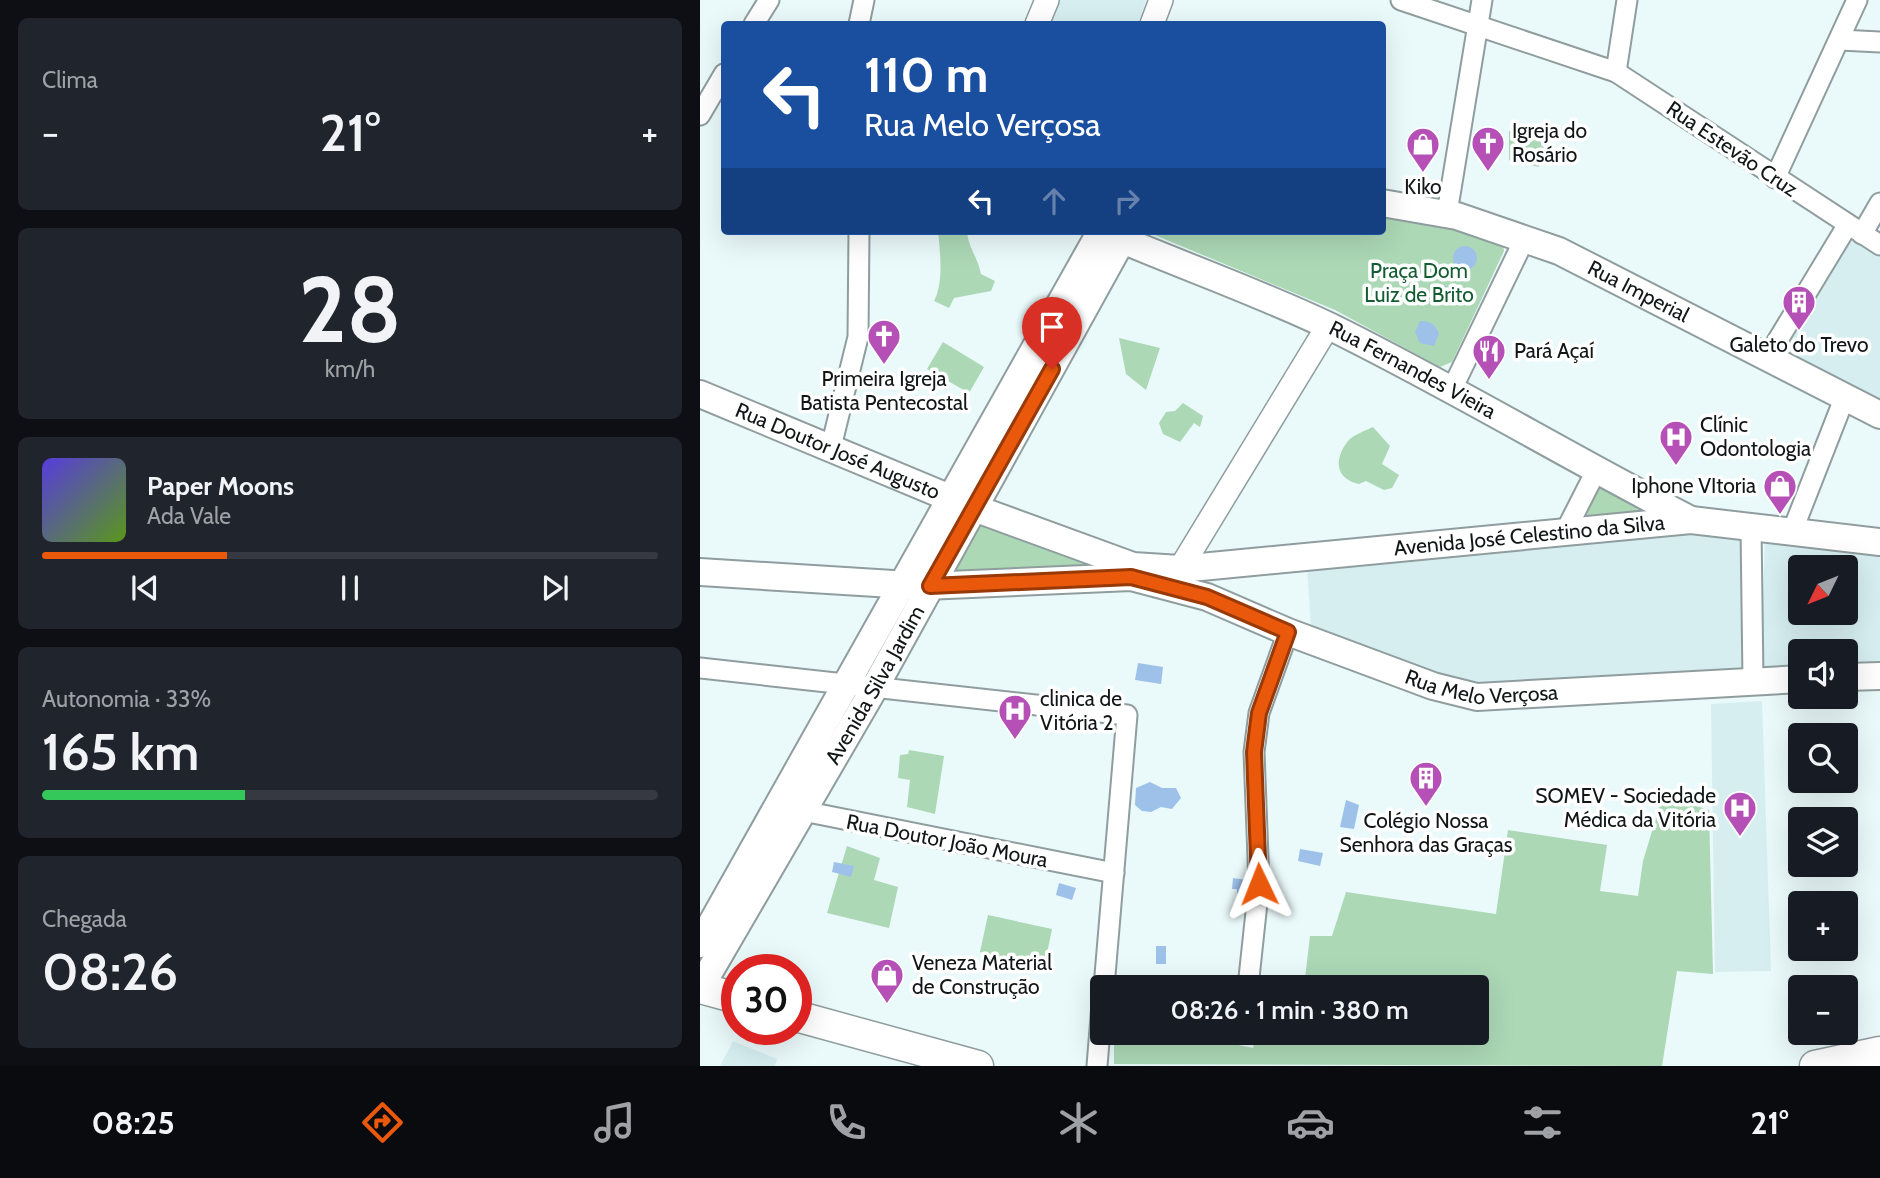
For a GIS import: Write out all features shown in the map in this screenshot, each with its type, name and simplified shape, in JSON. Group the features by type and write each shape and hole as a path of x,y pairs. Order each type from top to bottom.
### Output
{"main road":[{"name":"Rua Imperial","path":"1386,204 1447,213 1559,251 1844,399 1880,415"},
{"name":"Avenida Silva Jardim","path":"700,988 791,808 847,684 901,585 962,503 1110,235"},
{"name":"Rua Fernandes Vieira","path":"1116,235 1328,326 1452,389 1596,471 1691,520"},
{"name":"Rua Doutor José Augusto","path":"700,394 830,451 1132,572"},
{"name":"Avenida Silva Jardim","path":"700,944 874,687 930,586 962,503"},
{"name":"Avenida José Celestino da Silva","path":"1179,578 1212,566 1691,520 1880,542"},
{"path":"1207,597 1203,582 1212,566"},
{"path":"700,572 930,586 1132,572 1179,578"},
{"name":"Rua Melo Verçosa","path":"1179,578 1207,597 1288,632 1433,687 1477,697 1788,680"},
{"path":"1858,677 1880,676"},
{"path":"700,988 721,994"},
{"path":"812,1020 978,1066"},
{"path":"1815,1066 1880,1052"}],"street":[{"path":"756,21 769,0"},
{"path":"860,21 864,0"},
{"path":"1038,21 1047,0"},
{"path":"1153,21 1161,0"},
{"name":"Rua Estevão Cruz","path":"1401,0 1616,72 1880,245"},
{"path":"1447,213 1482,0"},
{"path":"1616,72 1628,0"},
{"path":"1775,178 1857,0"},
{"path":"1840,40 1880,41"},
{"path":"700,115 721,79"},
{"path":"1768,358 1855,230 1880,203"},
{"path":"830,451 858,337 859,235"},
{"path":"1452,389 1525,239"},
{"path":"1179,578 1328,326"},
{"path":"1792,532 1844,399"},
{"path":"1564,534 1596,471"},
{"path":"1751,527 1754,681"},
{"path":"1249,975 1259,884 1254,752 1259,713 1288,632"},
{"path":"700,668 1126,715 1105,975"},
{"name":"Rua Doutor João Moura","path":"791,808 1115,873"},
{"path":"1097,1066 1099,1045"}],"shaded area":[{"path":"1060,0 1146,0 1139,21 1050,21"},
{"path":"1846,237 1880,257 1880,404 1780,348"},
{"path":"1697,534 1744,540 1742,671 1538,686 1458,680 1311,626 1307,567"},
{"path":"1765,540 1880,550 1880,669 1858,670 1858,639 1788,639 1788,670 1761,671"},
{"name":"SOMEV - Sociedade Médica da Vitória","path":"1762,701 1771,971 1715,972 1711,704"},
{"path":"731,1045 743,1045 777,1059 775,1066 720,1066"}],"green space":[{"path":"1509,131 1546,137 1539,167 1509,160"},
{"name":"Praça Dom Luiz de Brito","path":"1386,211 1447,221 1503,244 1504,251 1452,362 1440,367 1335,310 1155,235 1386,235"},
{"path":"938,235 968,235 981,274 995,281 991,291 954,298 949,308 934,301 940,276"},
{"path":"1119,338 1160,348 1146,390 1126,374"},
{"path":"943,342 984,367 969,393 927,369"},
{"path":"1183,403 1203,416 1200,427 1194,423 1180,442 1163,434 1159,423 1166,412 1175,411"},
{"path":"1373,427 1390,446 1382,464 1399,475 1392,488 1384,490 1366,481 1359,484 1351,481 1345,478 1339,468 1340,455 1348,441"},
{"path":"1595,480 1657,515 1575,526"},
{"path":"972,516 1123,567 938,580"},
{"path":"909,750 944,756 935,814 907,807 910,780 898,778 900,755 908,754"},
{"path":"1663,795 1709,810 1713,974 1677,971 1662,1066 1114,1064 1114,1045 1238,1045 1253,1048 1254,1045 1489,1045 1489,975 1305,975 1310,936 1332,936 1346,892 1496,914 1508,830 1607,845 1600,891 1638,896 1643,861"},
{"path":"847,846 880,858 874,880 898,887 889,928 827,913"},
{"path":"988,915 1052,929 1044,968 980,952"}],"water":[{"path":"1465,246 1476,253 1477,258 1470,269 1465,270 1454,263 1453,258 1460,247"},
{"path":"1440,284 1446,287 1449,293 1446,299 1440,302 1434,299 1431,293 1434,287"},
{"path":"1420,321 1432,324 1439,334 1434,346 1420,343 1415,332"},
{"path":"1138,663 1163,667 1161,684 1135,680"},
{"path":"1150,782 1162,788 1176,788 1181,798 1172,809 1161,807 1151,812 1142,811 1135,805 1136,788"},
{"path":"1346,800 1359,805 1354,829 1340,827"},
{"path":"1300,849 1323,853 1320,866 1298,861"},
{"path":"834,862 854,866 851,877 832,872"},
{"path":"1233,878 1247,880 1245,895 1237,894 1237,889 1232,889"},
{"path":"1059,883 1076,888 1072,900 1056,895"},
{"path":"1156,946 1166,946 1166,964 1156,964"}],"place":[{"name":"Igreja do Rosário","path":"1488,173"},
{"name":"Kiko","path":"1423,174"},
{"name":"Galeto do Trevo","path":"1799,332"},
{"name":"Primeira Igreja Batista Pentecostal","path":"884,366"},
{"name":"Pará Açaí","path":"1489,381"},
{"name":"Clínic Odontologia","path":"1676,467"},
{"name":"Iphone VItoria","path":"1780,516"},
{"name":"clinica de Vitória 2","path":"1015,741"},
{"name":"Colégio Nossa Senhora das Graças","path":"1426,808"},
{"name":"SOMEV - Sociedade Médica da Vitória","path":"1740,838"},
{"name":"Veneza Material de Construção","path":"887,1005"}],"route":[{"path":"1052,369 930,586 1069,582 1131,577 1178,587 1207,597 1288,632 1259,713 1254,752 1259,884"}]}
